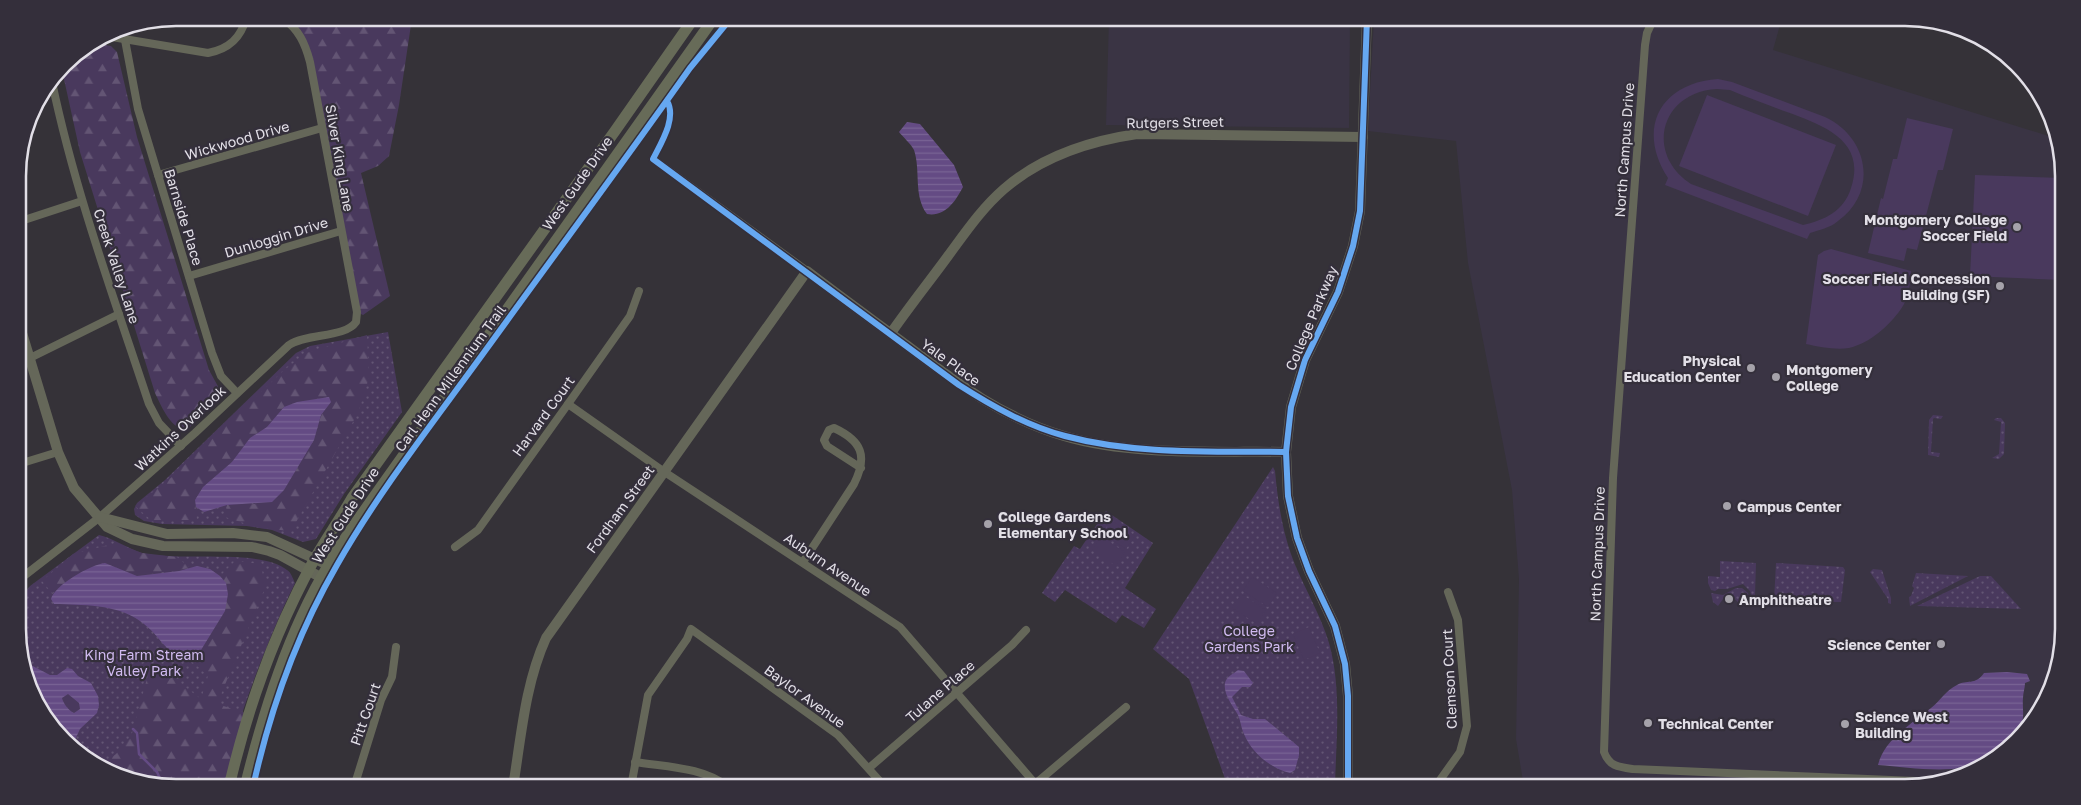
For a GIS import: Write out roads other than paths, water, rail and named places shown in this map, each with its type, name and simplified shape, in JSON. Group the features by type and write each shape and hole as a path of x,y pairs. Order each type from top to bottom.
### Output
{"main road":[{"name":"West Gude Drive","path":"231,779 249,714 269,657 315,558 352,498 688,27"},
{"name":"West Gude Drive","path":"247,779 272,688 293,635 328,565 378,490 708,27"}],"street":[{"name":"North Campus Drive","path":"1650,26 1645,45 1613,478 1604,752 1607,760 1613,765 1632,769 1845,778"},
{"path":"118,38 208,53 223,49 236,40 243,27"},
{"name":"Silver King Lane","path":"293,27 307,49 357,312"},
{"name":"College Parkway","path":"1348,778 1348,696 1345,664 1335,626 1309,571 1297,538 1288,496 1286,452 1291,407 1306,360 1338,292 1353,246 1360,211 1365,29"},
{"name":"Barnside Place","path":"125,40 138,109 218,371 237,393"},
{"name":"Creek Valley Lane","path":"54,91 82,201 152,413 181,446"},
{"name":"Wickwood Drive","path":"158,175 322,128"},
{"name":"Rutgers Street","path":"891,333 991,201 1006,187 1037,166 1065,152 1104,139 1137,134 1363,137"},
{"name":"Yale Place","path":"653,159 959,385 1023,421 1064,436 1104,445 1140,449 1286,452"},
{"path":"27,219 82,201"},
{"name":"Dunloggin Drive","path":"189,276 341,231"},
{"name":"Fordham Street","path":"514,779 531,681 546,638 806,272"},
{"name":"Harvard Court","path":"456,547 478,530 630,316 639,291"},
{"name":"Watkins Overlook","path":"26,573 100,517 181,446 289,345 297,340 348,330 356,322 357,312"},
{"path":"27,359 119,314"},
{"path":"27,347 58,452 74,488 107,527 149,544 252,547 269,551 322,578"},
{"name":"Auburn Avenue","path":"568,404 663,471 900,628 1031,779"},
{"path":"803,562 854,484 861,468 861,456 855,441 834,428 829,430 824,440 827,446 861,468"},
{"path":"26,462 58,452"},
{"path":"100,517 118,520 153,532 233,534 267,537 328,565"},
{"name":"Clemson Court","path":"1441,778 1460,752 1467,726 1458,620 1448,592"},
{"name":"Baylor Avenue","path":"635,762 648,695 692,629 838,735 878,779"},
{"name":"Tulane Place","path":"869,768 1012,645 1026,630"},
{"name":"Pitt Court","path":"357,779 382,700 392,677 396,647"},
{"path":"1045,779 1126,707"},
{"path":"632,779 635,762 701,773 713,779"}],"waterway":[{"path":"133,729 137,733 139,754 157,772 159,777"}],"place":[{"name":"Montgomery College Soccer Field","path":"2017,227"},
{"name":"Soccer Field Concession Building (SF)","path":"2000,286"},
{"name":"Physical Education Center","path":"1751,368"},
{"name":"Montgomery College","path":"1776,377"},
{"name":"Campus Center","path":"1727,506"},
{"name":"College Gardens Elementary School","path":"988,524"},
{"name":"Amphitheatre","path":"1729,599"},
{"name":"Science Center","path":"1941,644"},
{"name":"Technical Center","path":"1648,723"},
{"name":"Science West Building","path":"1845,724"}],"park label":[{"name":"College Gardens Park","path":"1249,638"},
{"name":"King Farm Stream Valley Park","path":"144,662"}]}
